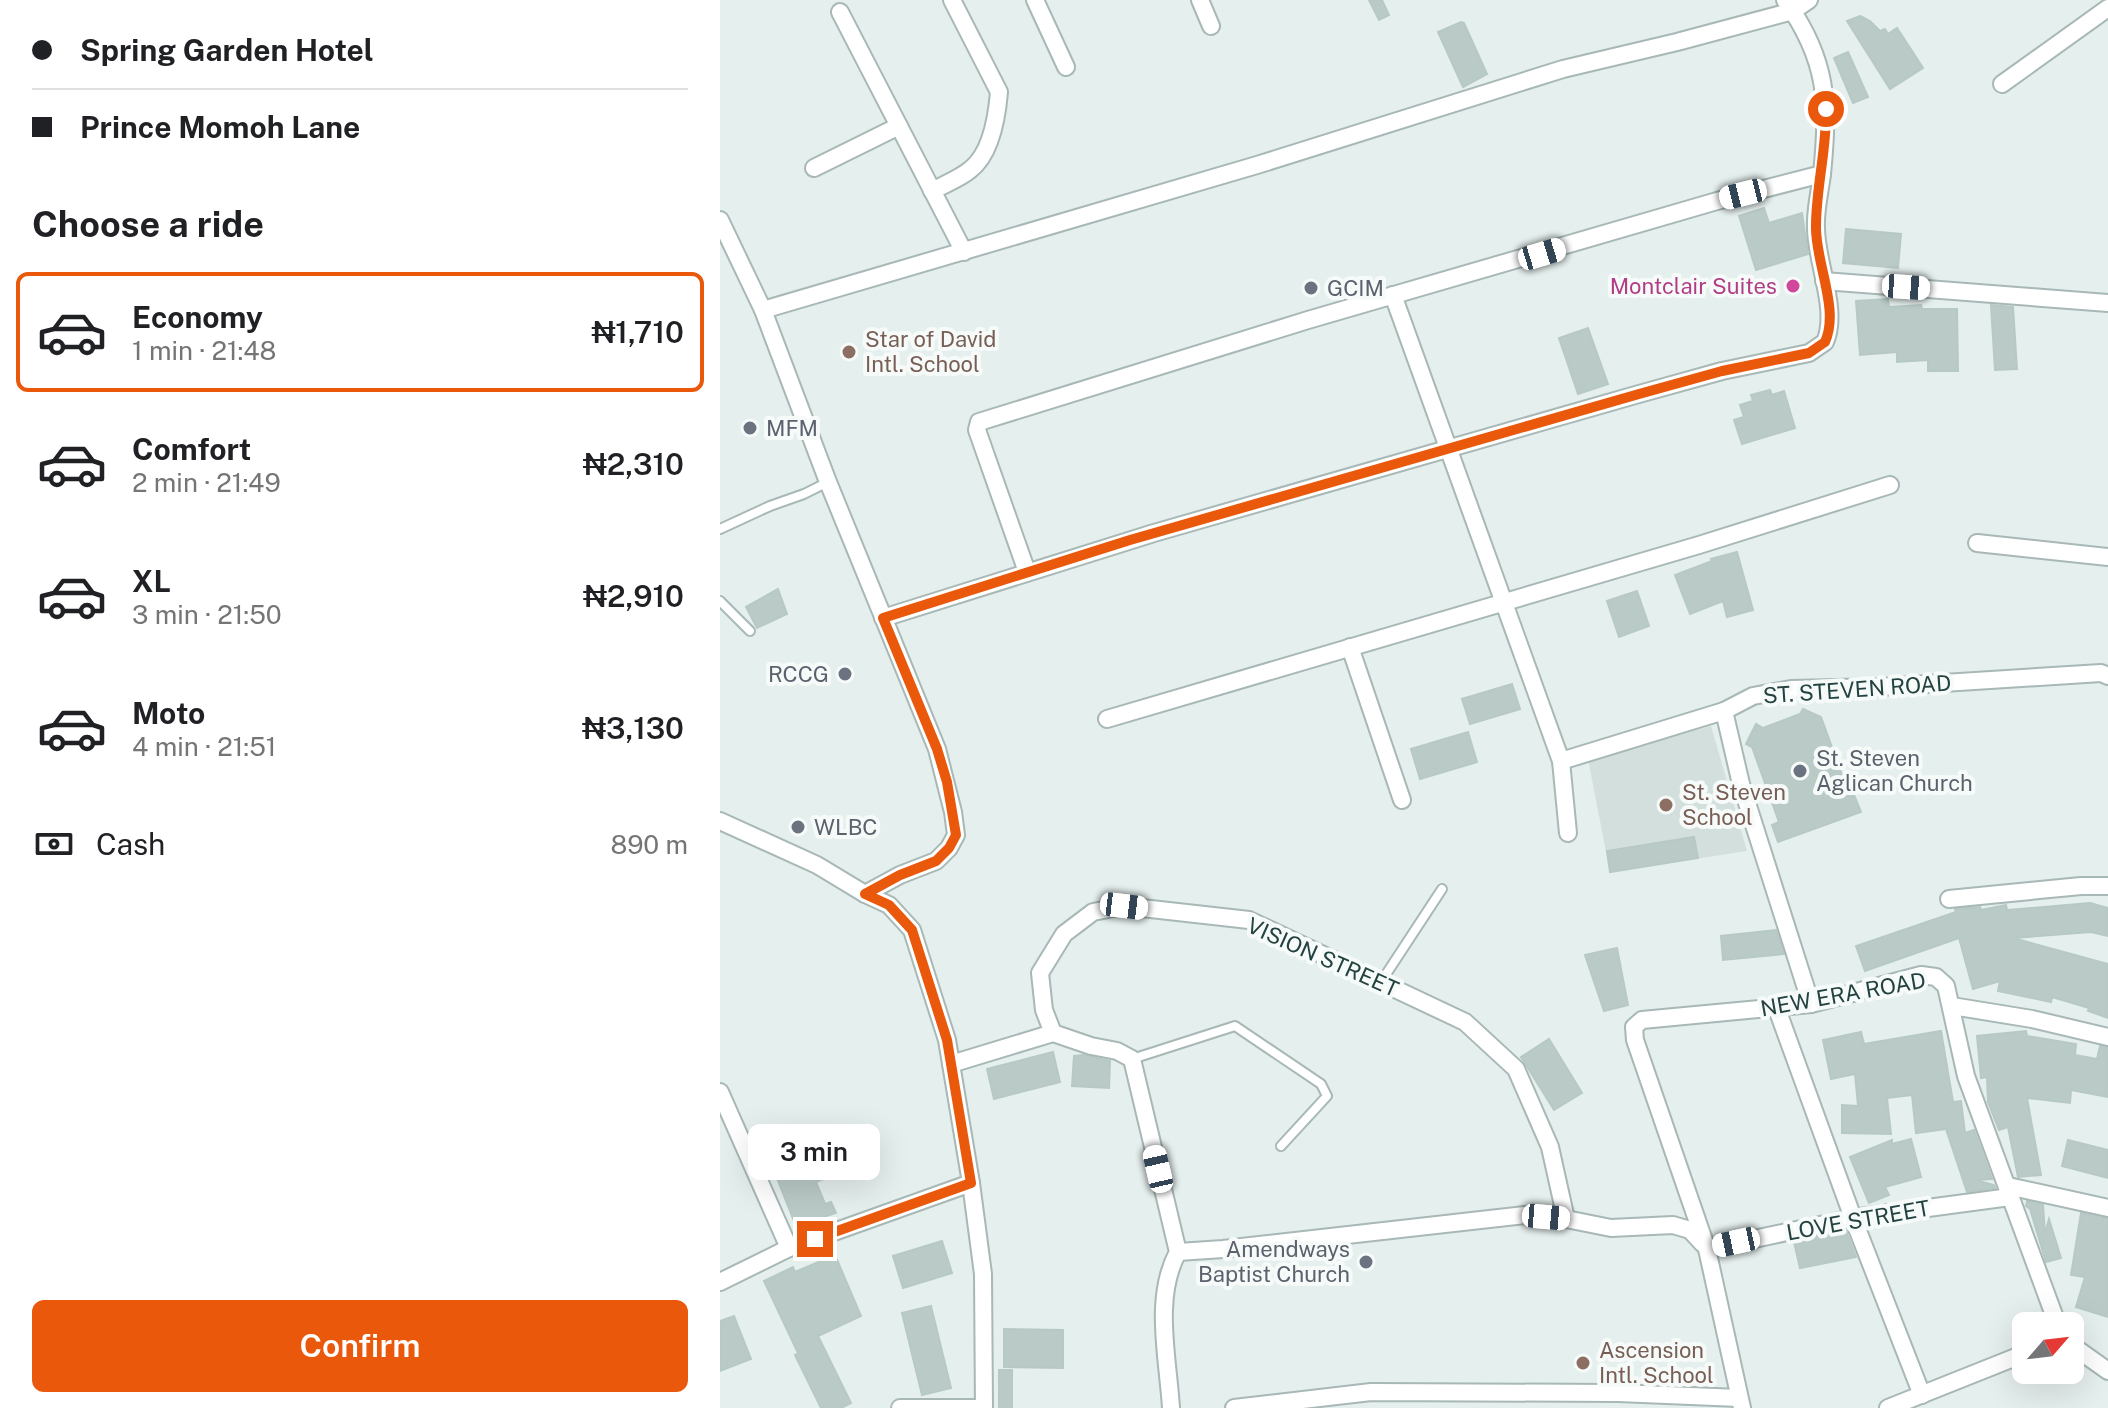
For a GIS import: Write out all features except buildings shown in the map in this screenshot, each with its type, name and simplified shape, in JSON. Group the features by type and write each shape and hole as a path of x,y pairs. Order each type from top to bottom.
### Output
{"street":[{"path":"932,191 972,168 985,150 998,106 999,92 952,0"},
{"path":"1035,0 1066,67"},
{"path":"1200,0 1211,26"},
{"path":"763,310 1257,165 1563,69 1677,42 1809,0"},
{"path":"883,618 1027,572 1722,371 1809,353 1825,342 1831,322 1816,228 1826,130 1825,88 1816,53 1789,5"},
{"path":"2002,84 2108,8"},
{"path":"840,12 964,252"},
{"path":"814,168 899,126"},
{"path":"1027,572 977,430 979,422 1393,295 1717,201 1822,174"},
{"path":"720,220 763,310 828,482 937,749 947,782 956,835 949,848 936,861 900,875 865,894"},
{"path":"1824,281 2108,303"},
{"path":"1393,295 1561,761 1568,833"},
{"path":"1107,719 1699,545 1890,485"},
{"path":"1977,543 2108,557"},
{"path":"1350,647 1402,800"},
{"name":"ST. STEVEN ROAD","path":"1561,761 1724,711 1753,696 1791,689 1880,687 2101,673 2108,676"},
{"path":"1724,711 1741,784 1811,1004"},
{"path":"720,821 817,865 889,905 912,930 947,1040 983,1274 981,1408 900,1408"},
{"path":"1949,899 2108,886"},
{"name":"VISION STREET","path":"1053,1033 1044,1010 1040,973 1064,934 1093,912 1124,906 1249,920 1465,1022 1516,1069 1550,1147 1566,1219"},
{"name":"NEW ERA ROAD","path":"1741,1403 1707,1249 1635,1040 1634,1027 1642,1020 1777,1009 1811,1004 1921,975 1936,977 1946,986 1966,1076 2053,1312"},
{"path":"1952,1006 2032,1019 2108,1037"},
{"path":"1777,1009 1922,1395"},
{"path":"951,1064 1053,1033 1117,1051 1132,1059 1178,1252 1170,1266 1163,1298 1171,1408"},
{"path":"720,1092 789,1248"},
{"path":"720,1282 789,1248 971,1183"},
{"path":"2009,1192 2108,1208"},
{"name":"LOVE STREET","path":"1707,1249 1853,1218 2009,1192"},
{"path":"1178,1252 1525,1215 1611,1228 1673,1225 1690,1230 1707,1249"},
{"path":"2084,1354 2108,1371"},
{"path":"1888,1408 2012,1359"},
{"path":"1244,1408 1371,1392 1475,1401 1741,1403"}],"lane":[{"path":"720,529 828,482"},
{"path":"720,601 750,631"},
{"path":"1381,983 1442,889"},
{"path":"1132,1059 1235,1026 1321,1084 1327,1096 1281,1146"}],"shaded area":[{"name":"St. Steven School","path":"1711,726 1747,851 1610,872 1588,759"}],"place":[{"name":"Montclair Suites","path":"1793,286"},
{"name":"GCIM","path":"1311,288"},
{"name":"Star of David Intl. School","path":"849,352"},
{"name":"MFM","path":"750,428"},
{"name":"RCCG","path":"845,674"},
{"name":"St. Steven Aglican Church","path":"1800,771"},
{"name":"St. Steven School","path":"1666,805"},
{"name":"WLBC","path":"798,827"},
{"name":"Amendways Baptist Church","path":"1366,1262"},
{"name":"Ascension Intl. School","path":"1583,1363"}],"route":[{"path":"815,1239 971,1183 947,1040 912,930 889,905 865,894 900,875 936,861 956,835 947,782 937,749 883,618 1130,540 1639,394 1722,371 1809,353 1825,342 1831,322 1816,228 1826,109"}]}
